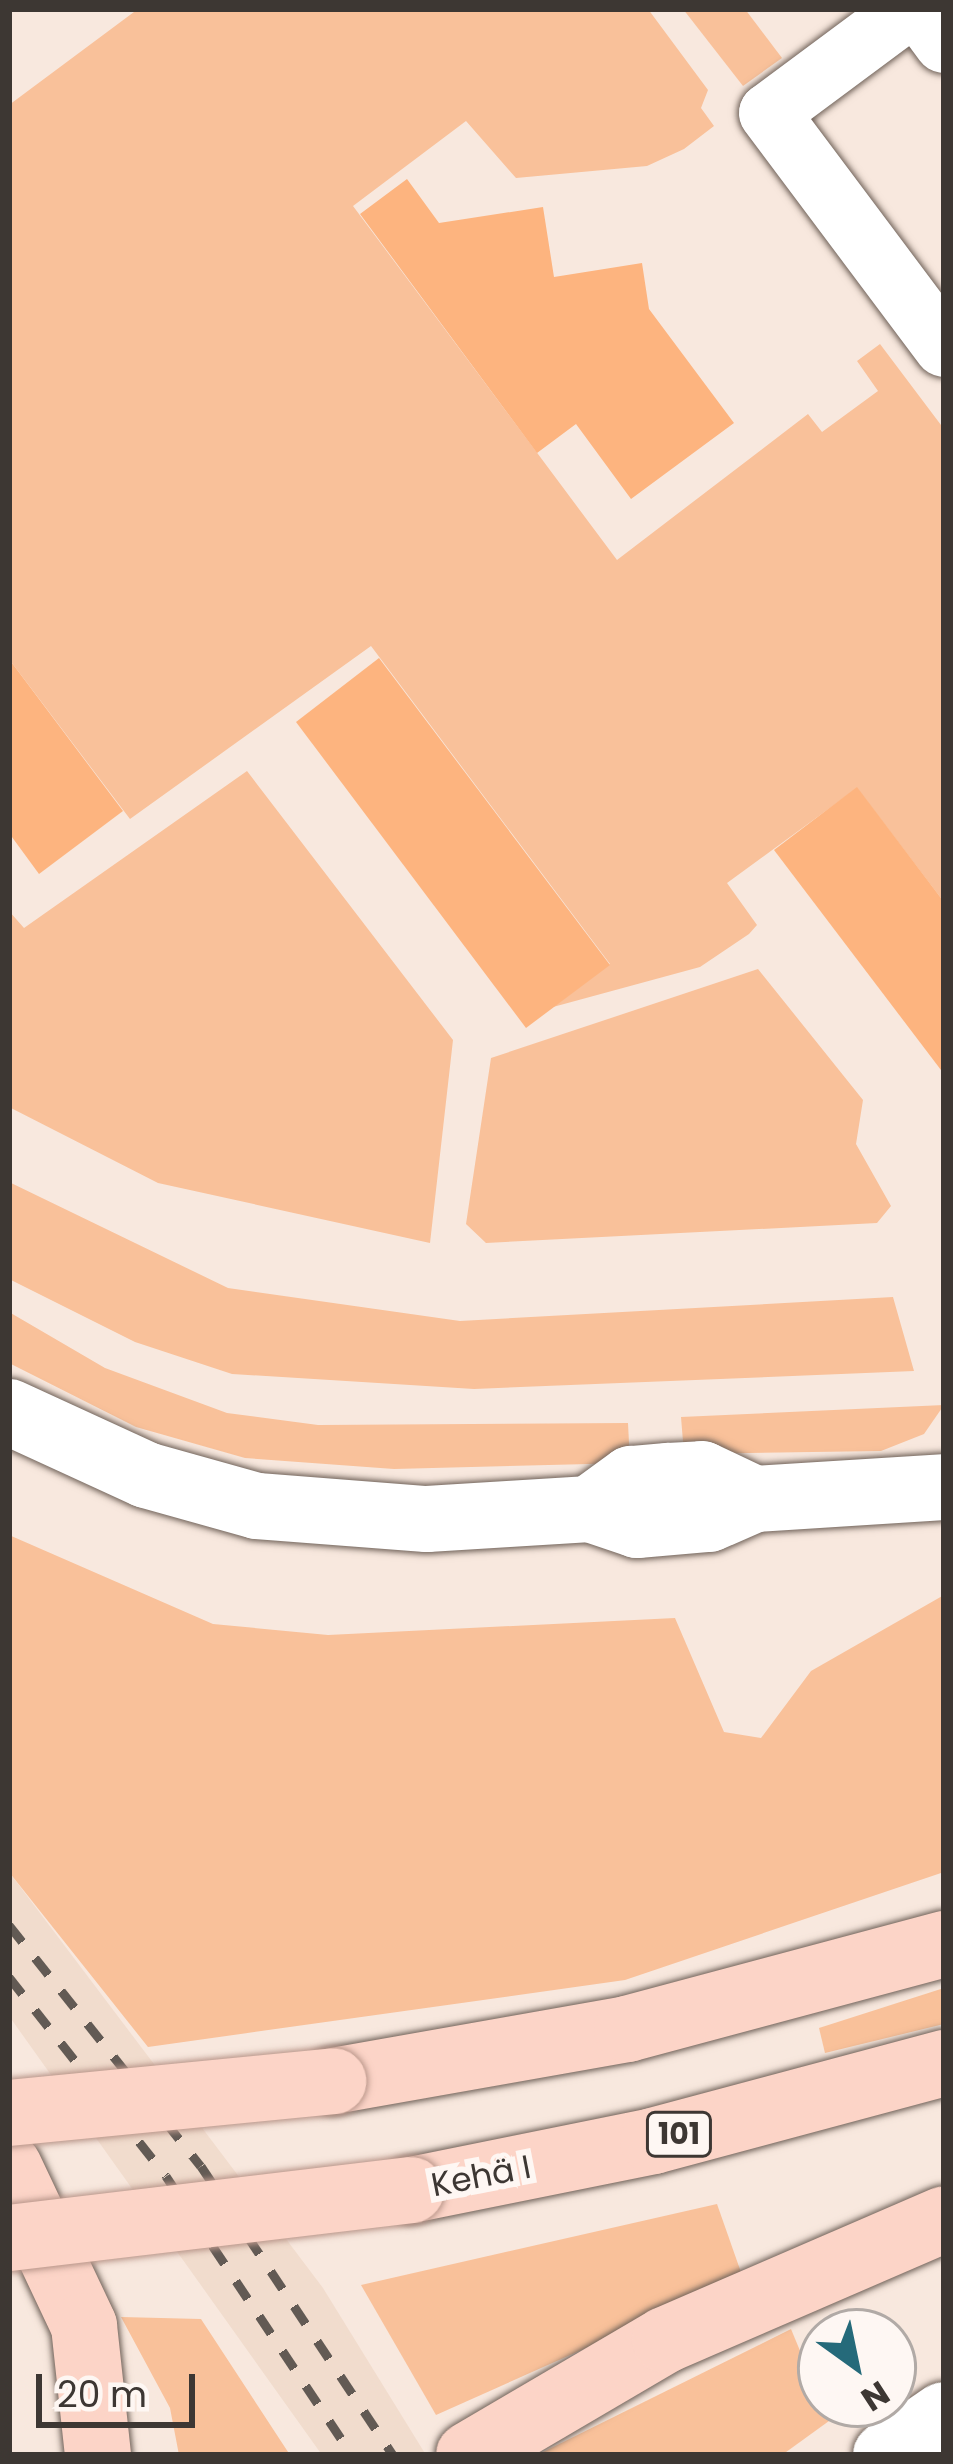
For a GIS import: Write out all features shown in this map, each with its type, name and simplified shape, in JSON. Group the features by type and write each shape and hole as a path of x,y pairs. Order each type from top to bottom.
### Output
{"highway":[{"path":"9,2113 333,2081 627,2029 944,1944"},
{"name":"Kehä I","path":"9,2238 411,2190 653,2141 944,2063"},
{"path":"9,2167 84,2326 98,2455"},
{"path":"488,2442 665,2340 944,2219"}],"main road":[{"path":"9,1412 146,1475 256,1506 427,1519 590,1509 631,1479 685,1475 755,1499 944,1487"},
{"path":"886,2455 944,2415"}],"street":[{"path":"909,9 769,113 944,347"},
{"path":"919,9 944,43"}],"shaded area":[{"path":"138,9 648,9 708,90 701,108 714,126 684,149 647,166 516,178 466,121 353,206 617,560 808,414 822,432 878,391 857,361 880,344 944,429 944,902 857,788 727,883 757,925 749,934 700,967 553,1007 610,964 371,646 130,819 9,659 9,105"},
{"path":"683,9 745,9 782,58 743,86"},
{"path":"247,771 453,1040 430,1243 158,1183 9,1107 9,911 24,928"},
{"path":"758,969 863,1100 856,1144 891,1206 877,1223 486,1243 466,1224 491,1058"},
{"path":"9,1182 228,1288 460,1321 893,1297 914,1371 474,1389 232,1374 135,1342 9,1279"},
{"path":"9,1312 105,1368 227,1413 318,1425 628,1423 630,1463 394,1469 245,1458 136,1427 9,1363"},
{"path":"944,1405 924,1434 881,1451 684,1454 681,1417"},
{"path":"9,1535 213,1624 328,1635 675,1618 724,1732 761,1738 811,1671 944,1595 944,1872 625,1980 148,2047 9,1872"},
{"path":"9,1872 323,2288 426,2455 322,2455 9,2016"},
{"path":"944,1988 944,2024 825,2053 819,2028"},
{"path":"717,2204 743,2278 436,2415 361,2285"},
{"path":"121,2317 201,2319 290,2455 179,2455 170,2408"},
{"path":"791,2329 797,2344 797,2428 819,2428 782,2455 537,2455"}],"building":[{"path":"407,179 439,223 543,207 554,277 642,263 649,309 734,423 631,499 576,424 537,453 360,214"},
{"path":"379,658 610,965 526,1028 296,722"},
{"path":"9,659 123,811 39,874 9,833"},
{"path":"857,787 944,902 944,1074 774,850"}],"railway":[{"path":"9,1925 201,2166 393,2455"},
{"path":"9,1977 166,2176 352,2455"}]}
